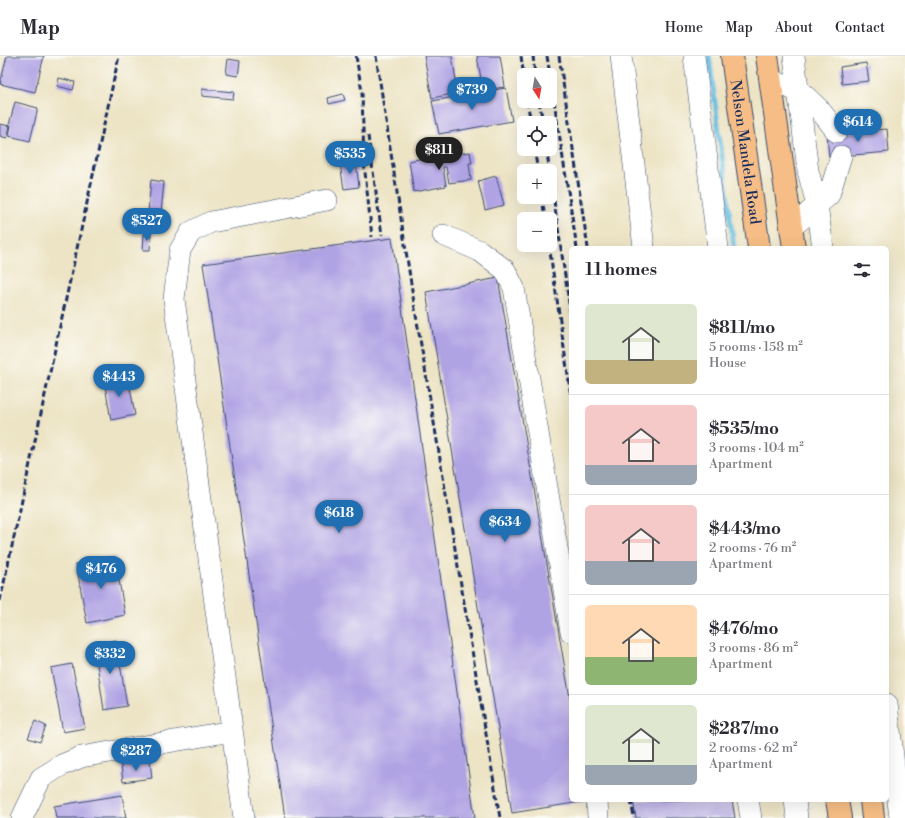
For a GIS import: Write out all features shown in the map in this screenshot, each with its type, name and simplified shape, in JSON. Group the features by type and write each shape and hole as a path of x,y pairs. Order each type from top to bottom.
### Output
{"main road":[{"name":"Nelson Mandela Road","path":"732,56 759,246"},
{"path":"767,56 792,238"},
{"path":"837,802 840,818"},
{"path":"871,802 873,818"}],"lane":[{"path":"621,56 644,246"},
{"path":"694,56 718,246"},
{"path":"794,56 808,171 817,205 823,246"},
{"path":"770,79 803,94 819,109 837,132"},
{"path":"792,238 817,205 829,195 841,156"},
{"path":"244,818 174,299 180,250 191,232 211,222 327,200"},
{"path":"443,235 480,251 505,270 514,288 569,620"},
{"path":"889,720 900,818"},
{"path":"22,818 41,778 62,765 81,757 232,731"},
{"path":"598,802 598,818"},
{"path":"748,802 751,818"},
{"path":"795,802 797,818"}],"building":[{"path":"7,56 44,56 35,92 0,84"},
{"path":"424,56 452,56 458,93 432,98"},
{"path":"477,56 500,56 505,87 483,90"},
{"path":"228,59 240,61 238,76 226,74"},
{"path":"866,63 869,81 842,84 840,67"},
{"path":"59,78 75,82 73,90 57,86"},
{"path":"506,88 512,121 439,134 432,101"},
{"path":"202,89 234,92 233,99 202,96"},
{"path":"343,94 345,100 329,104 328,98"},
{"path":"15,102 38,108 30,141 9,136 11,125 9,125"},
{"path":"0,124 10,126 7,138 0,136"},
{"path":"887,129 889,152 829,157 827,133"},
{"path":"470,152 472,163 469,163 471,180 449,183 446,167 443,167 446,186 414,192 409,161 438,155 439,159 449,161 457,154"},
{"path":"356,162 359,187 344,189 340,164"},
{"path":"496,176 504,205 485,210 478,181"},
{"path":"151,180 164,182 161,213 148,212"},
{"path":"147,216 155,216 153,232 145,231"},
{"path":"144,234 151,234 150,250 143,250"},
{"path":"392,238 475,818 285,818 203,264"},
{"path":"498,278 569,692 569,802 581,802 512,813 426,292"},
{"path":"128,376 135,415 111,420 104,380"},
{"path":"115,557 125,615 87,623 76,564"},
{"path":"116,640 127,706 104,710 94,644"},
{"path":"72,664 85,728 63,732 51,668"},
{"path":"35,721 46,726 40,742 28,738"},
{"path":"150,761 152,778 123,782 121,765"},
{"path":"122,795 126,818 56,818 54,806"},
{"path":"633,802 732,802 735,818 636,818"}],"waterway":[{"path":"709,56 734,246"}],"railway":[{"path":"0,601 119,56"},
{"path":"356,56 362,92 364,163 372,237"},
{"path":"376,56 414,303 500,818"},
{"path":"521,56 523,68"},
{"path":"533,56 534,68"},
{"path":"547,56 577,246"},
{"path":"559,56 588,246"},
{"path":"528,108 530,116"},
{"path":"540,108 542,116"},
{"path":"368,136 382,235"},
{"path":"535,156 537,164"},
{"path":"547,156 549,164"},
{"path":"543,204 544,212"},
{"path":"554,204 569,302"},
{"path":"550,252 569,382"},
{"path":"631,802 634,818"}]}
